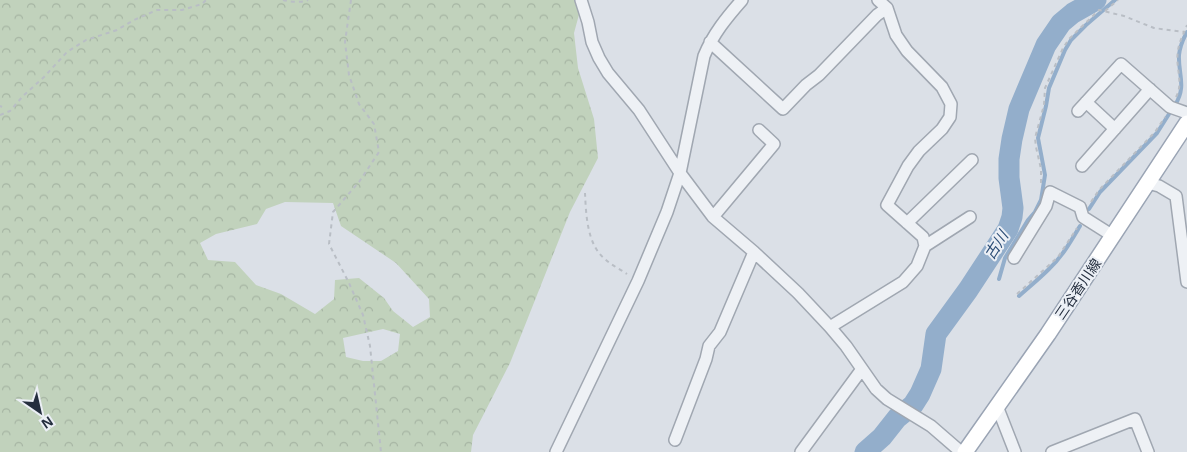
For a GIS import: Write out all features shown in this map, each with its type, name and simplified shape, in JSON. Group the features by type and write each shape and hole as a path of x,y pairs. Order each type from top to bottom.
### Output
{"main road":[{"name":"三谷香川線","path":"965,452 1048,334 1187,123"}],"street":[{"path":"582,0 592,42 608,73 639,110 680,173 713,217 798,293 846,346 876,389 887,399 931,426 961,452"},
{"path":"556,452 638,281 667,212 680,173 704,56 710,42 727,17 742,0"},
{"path":"878,0 887,8 896,36 907,51 942,87 951,104 950,117 942,129 919,151 908,166 887,206 923,237 925,246"},
{"path":"710,42 783,109 877,15 887,8"},
{"path":"1078,112 1121,64 1170,108 1187,113"},
{"path":"1082,166 1150,89"},
{"path":"1086,102 1114,129"},
{"path":"713,217 774,144 759,130"},
{"path":"907,223 972,160"},
{"path":"1148,183 1159,186 1176,196 1185,242 1187,282"},
{"path":"1014,258 1046,206 1050,192 1080,207 1083,217 1113,236"},
{"path":"830,327 903,282 916,266 925,246 970,217"},
{"path":"675,440 706,359 708,346 720,332 754,252"},
{"path":"801,452 862,369"},
{"path":"997,406 1015,452"},
{"path":"1052,452 1135,419 1148,452"}],"path":[{"path":"0,115 10,111 67,52 86,40 117,30 157,10 182,10 202,4 206,0"},
{"path":"284,0 289,2 304,2 308,0"},
{"path":"350,0 345,42 348,75 359,104 374,124 380,152 359,182 333,212 329,244 363,315 370,346 381,452"},
{"path":"1105,11 1118,0"},
{"path":"1041,186 1041,169 1035,138 1044,105 1045,88 1068,39 1099,10 1124,16 1154,28 1184,32"},
{"path":"1017,294 1058,257 1099,190 1155,132 1178,93 1180,84 1177,52 1187,25"},
{"path":"585,193 586,214 593,245 604,258 638,281"}],"green space":[{"path":"0,0 583,0 574,33 578,68 594,119 598,158 570,212 510,363 473,435 471,452 0,452","holes":["285,202 333,203 341,226 396,263 429,299 430,317 413,327 393,311 384,298 359,278 335,280 334,299 315,314 281,294 256,285 235,262 208,260 200,243 216,234 257,224 266,209","383,329 400,334 398,351 381,361 363,361 346,357 343,338"]}],"waterway":[{"name":"古川","path":"865,452 882,437 897,418 913,405 931,369 936,334 968,290 1008,229 1013,208 1009,178 1009,159 1019,109 1046,45 1061,23 1073,13 1096,0"},
{"path":"999,279 1005,258 1041,200 1045,175 1038,138 1049,88 1071,40 1115,0"},
{"path":"1175,105 1181,92 1179,52 1187,32"},
{"path":"1089,209 1100,192 1157,133 1169,114"},
{"path":"1019,296 1058,259 1080,226"}]}
